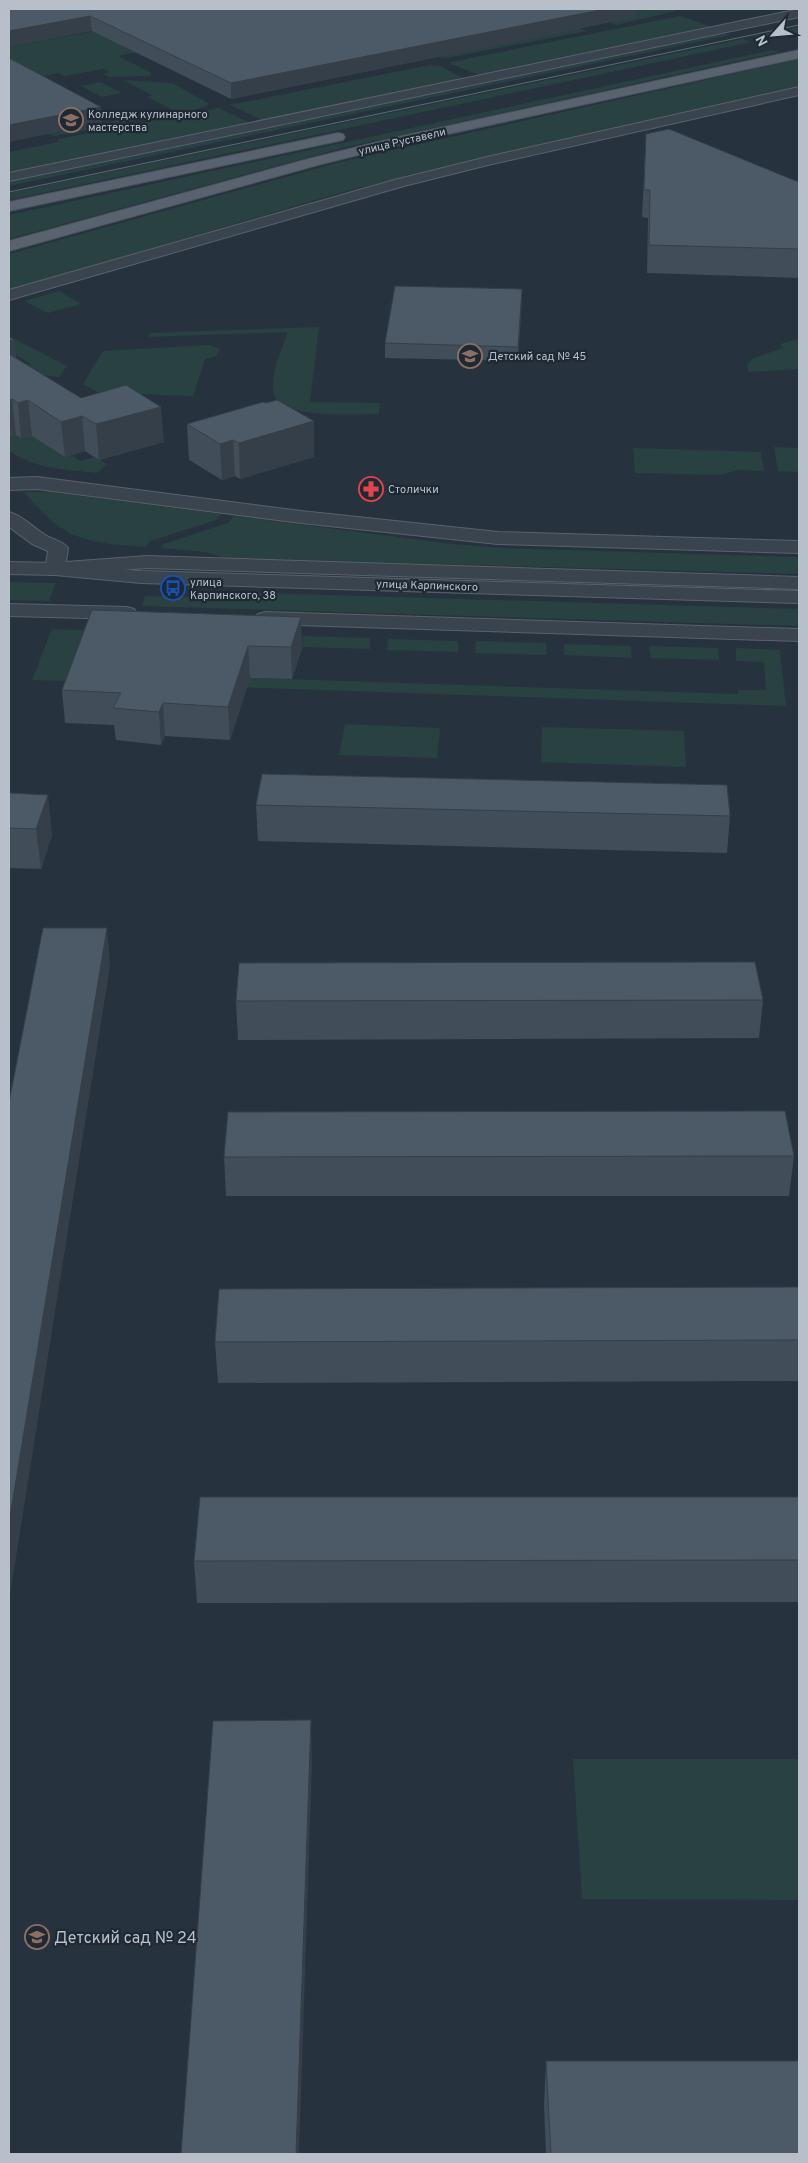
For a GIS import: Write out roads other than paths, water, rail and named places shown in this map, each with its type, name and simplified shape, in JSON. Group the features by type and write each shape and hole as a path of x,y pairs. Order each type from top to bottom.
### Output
{"main road":[{"name":"улица Руставели","path":"9,246 313,162 402,140 799,54"},
{"name":"улица Руставели","path":"9,207 350,135"}],"street":[{"path":"9,177 799,13"},
{"path":"9,295 398,183 486,161 799,91"},
{"path":"9,484 37,483 294,516 498,538 799,547"},
{"path":"9,518 39,540 58,548 55,569"},
{"name":"улица Карпинского","path":"55,569 146,562 799,583"},
{"name":"улица Карпинского","path":"9,568 55,569 141,577 799,597"},
{"path":"9,610 146,614"},
{"path":"245,617 799,635"}],"tram line":[{"path":"9,192 799,25"}],"place":[{"name":"Колледж кулинарного мастерства","path":"71,120"},
{"name":"Детский сад № 45","path":"470,356"},
{"name":"Столички","path":"371,489"},
{"name":"улица Карпинского, 38","path":"173,588"},
{"name":"Детский сад № 24","path":"37,1937"}]}
